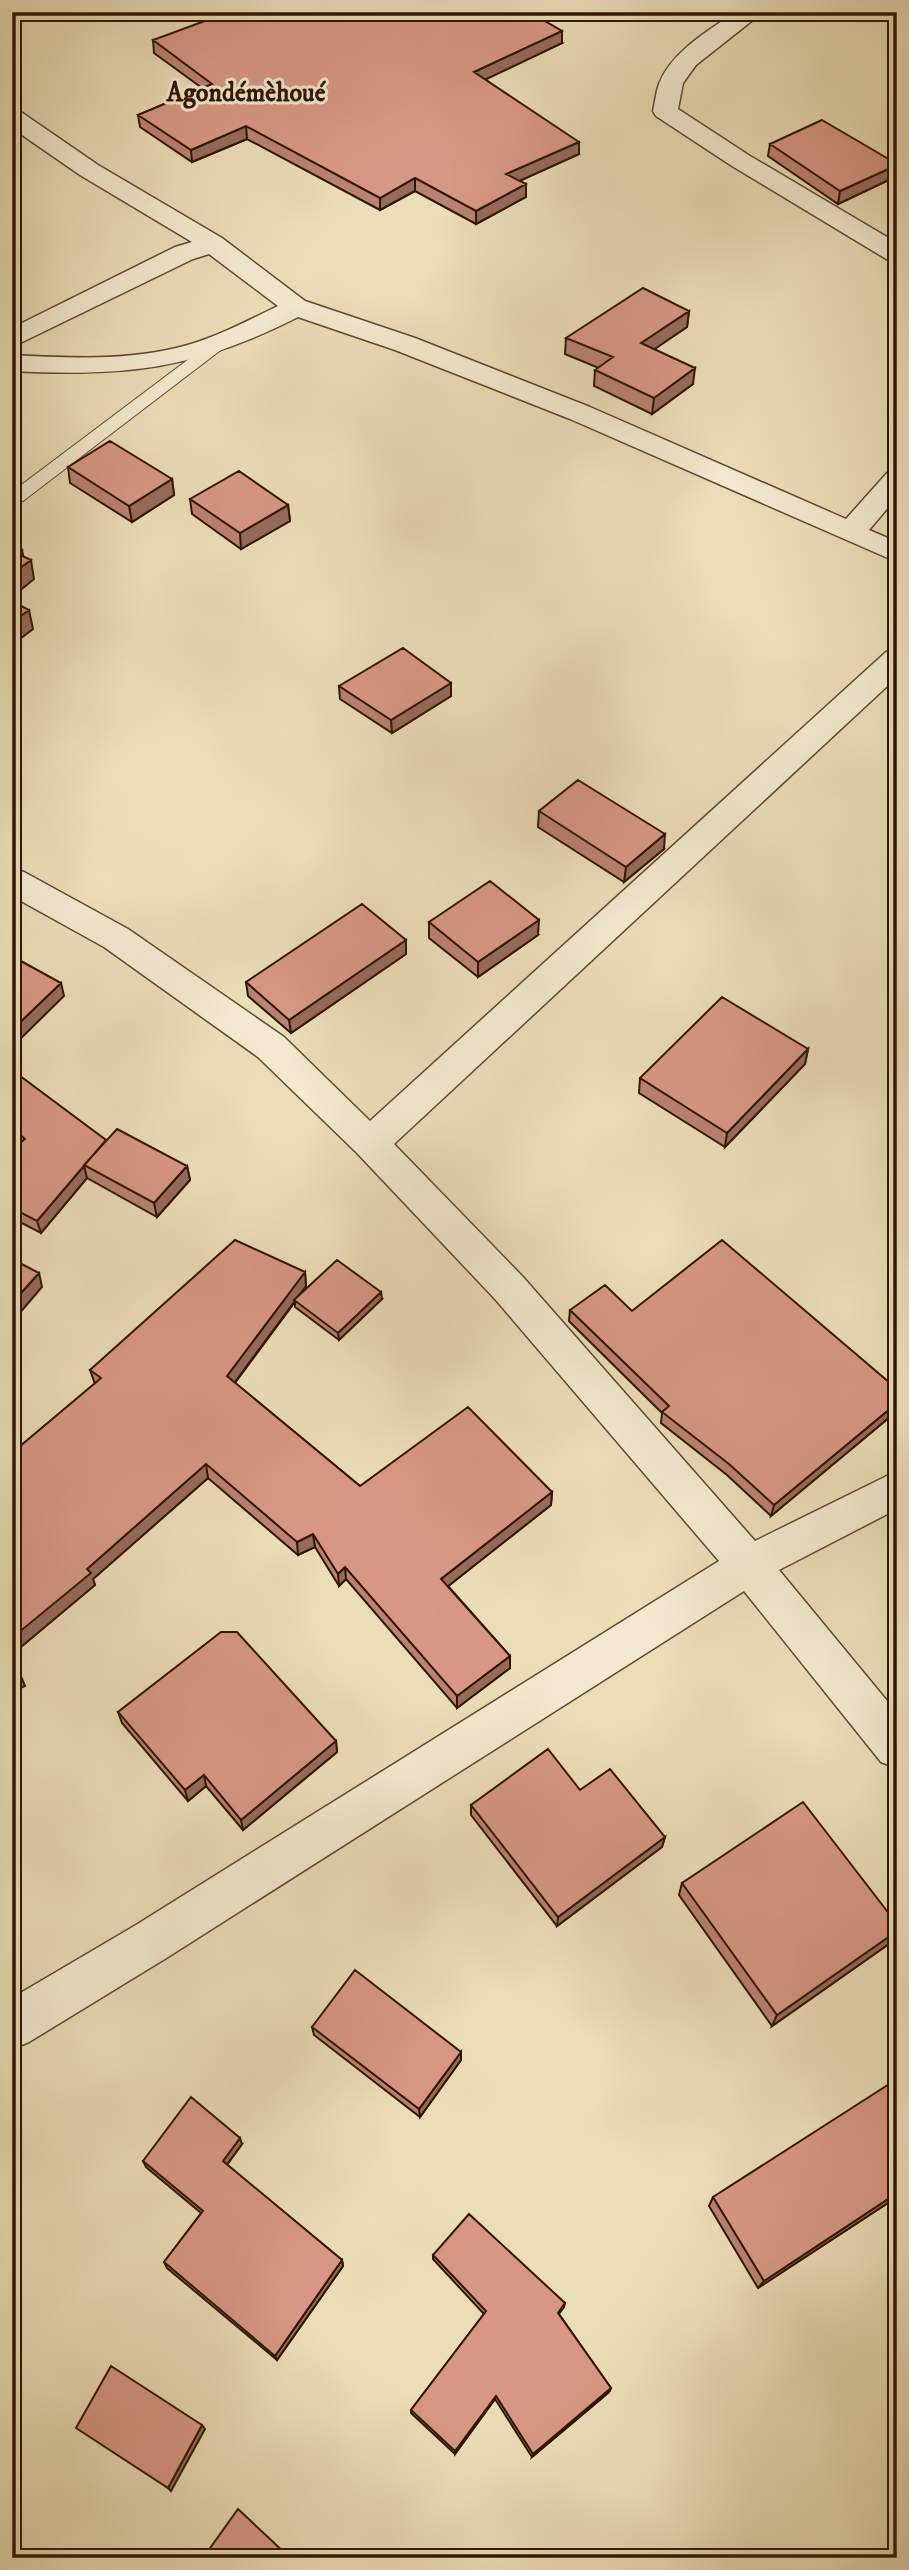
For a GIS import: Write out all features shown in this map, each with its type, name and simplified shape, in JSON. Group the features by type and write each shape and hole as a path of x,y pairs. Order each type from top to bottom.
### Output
{"street":[{"path":"752,12 683,65 672,81 665,111 741,161 897,254"},
{"path":"12,117 89,170 213,244 296,307 405,344 580,413 897,553"},
{"path":"12,339 184,253 213,244"},
{"path":"12,363 70,366 180,355 225,340 296,307"},
{"path":"851,532 897,479"},
{"path":"370,1143 897,659"},
{"path":"12,881 116,938 271,1047 370,1143 509,1288 749,1565 897,1747"},
{"path":"12,2025 152,1941 749,1565 897,1489"}],"lane":[{"path":"17,497 225,340"}],"building":[{"path":"229,12 458,12 469,21 488,12 529,12 562,31 474,72 579,142 506,174 526,184 476,211 415,178 380,198 246,126 191,150 138,115 212,84 153,40"},
{"path":"822,120 897,165 840,191 770,144"},
{"path":"643,288 689,311 641,343 695,368 654,398 595,370 613,357 566,338"},
{"path":"110,441 172,479 129,506 68,467"},
{"path":"239,471 288,505 240,533 190,499"},
{"path":"12,545 22,550 18,554 31,560 12,574"},
{"path":"12,601 29,610 12,622"},
{"path":"403,648 451,683 391,720 339,686"},
{"path":"578,780 665,834 626,867 539,811"},
{"path":"490,881 539,920 478,962 429,922"},
{"path":"362,904 406,940 289,1020 246,982"},
{"path":"19,960 61,983 12,1030 12,966"},
{"path":"722,997 808,1049 727,1133 640,1078"},
{"path":"12,1070 106,1140 37,1221 12,1208 12,1149 25,1139 12,1128"},
{"path":"117,1129 187,1166 154,1203 84,1165"},
{"path":"235,1240 305,1272 227,1376 360,1486 468,1407 552,1492 441,1579 510,1656 457,1696 345,1567 338,1574 313,1534 297,1542 206,1464 87,1569 91,1573 12,1638 12,1453 101,1378 90,1370"},
{"path":"722,1240 897,1389 897,1403 774,1505 729,1464 662,1412 669,1406 570,1310 605,1285 632,1311"},
{"path":"12,1259 39,1273 12,1303"},
{"path":"337,1260 381,1292 338,1333 294,1300"},
{"path":"221,1632 237,1632 336,1741 241,1820 204,1775 185,1790 118,1712"},
{"path":"12,1657 20,1674 12,1678"},
{"path":"548,1749 580,1790 610,1769 665,1837 558,1917 471,1805"},
{"path":"803,1802 897,1924 897,1931 777,2015 682,1883"},
{"path":"355,1970 461,2052 419,2109 312,2027"},
{"path":"897,2079 897,2193 764,2281 713,2197"},
{"path":"191,2097 240,2138 223,2161 342,2260 275,2356 164,2262 203,2211 143,2161"},
{"path":"469,2214 565,2303 558,2313 611,2388 533,2454 496,2396 455,2451 411,2410 486,2311 433,2255"},
{"path":"111,2366 202,2425 168,2488 76,2428"},
{"path":"238,2509 288,2556 287,2558 203,2558"}],"district":[{"name":"Agondémèhoué","path":"246,92"}]}
